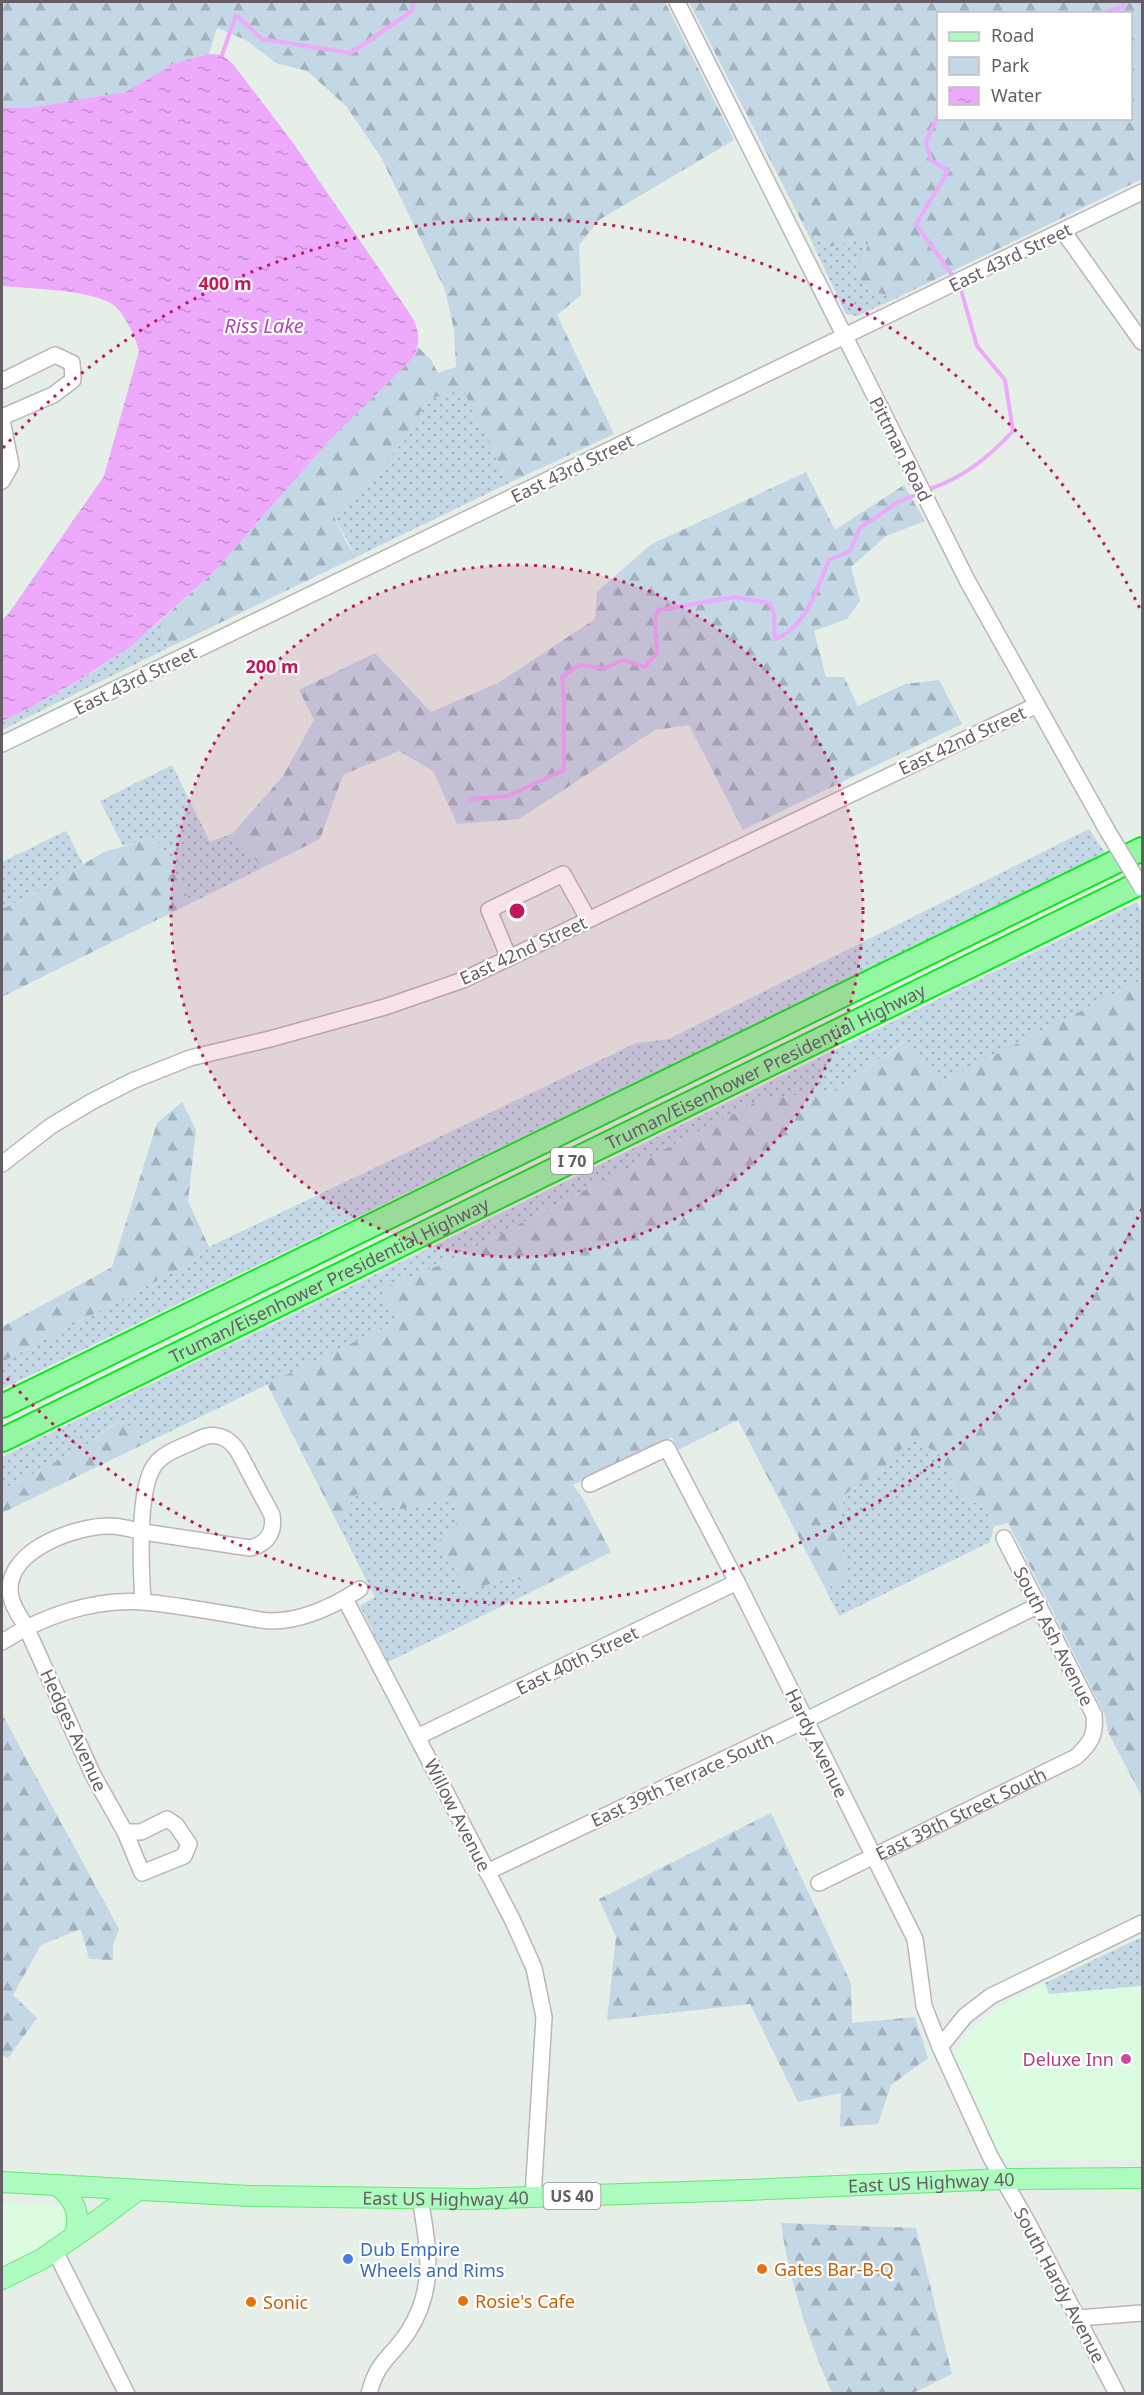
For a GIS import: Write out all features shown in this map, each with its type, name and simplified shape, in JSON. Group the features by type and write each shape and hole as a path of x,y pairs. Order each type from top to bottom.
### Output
{"highway":[{"name":"Truman/Eisenhower Presidential Highway","path":"2,1406 1143,849"},
{"name":"Truman/Eisenhower Presidential Highway","path":"2,1440 1143,882"}],"main road":[{"name":"East US Highway 40","path":"2,2182 249,2196 420,2198 533,2197 1003,2179 1143,2178"},
{"path":"57,2186 67,2193 78,2215 78,2226 74,2237"},
{"path":"2,2279 42,2259 138,2190"}],"street":[{"name":"Pittman Road","path":"676,2 968,582 1107,830 1143,888"},
{"name":"East 43rd Street","path":"2,744 1143,192"},
{"path":"1063,231 1143,342"},
{"path":"2,381 55,355 72,363 73,380 53,395 2,418 11,465 2,481"},
{"name":"East 42nd Street","path":"2,1164 51,1126 142,1077 190,1058 270,1039 385,1007 463,980 1037,705"},
{"path":"509,958 489,910 563,874 588,919"},
{"name":"Hedges Avenue","path":"125,1832 93,1775 14,1605 10,1590 12,1575 23,1558 56,1539 93,1527 112,1526 142,1532 250,1548 259,1546 266,1540 272,1533 273,1524 272,1515 235,1446 221,1436 204,1437 165,1455 155,1464 147,1480 142,1532"},
{"name":"Hardy Avenue","path":"590,1484 667,1448 737,1582 915,1939 924,2006 940,2047"},
{"path":"142,1532 140,1552 143,1602"},
{"name":"South Ash Avenue","path":"1004,1538 1094,1715 1094,1735"},
{"name":"East 40th Street","path":"417,1737 737,1582"},
{"path":"2,1642 26,1627 83,1607 117,1602 143,1602 272,1621 309,1615 345,1599 360,1589"},
{"name":"Willow Avenue","path":"345,1599 512,1919 534,1968 544,2017 533,2197"},
{"name":"East 39th Terrace South","path":"487,1872 806,1720 1039,1605"},
{"name":"East 39th Street South","path":"819,1883 1076,1756 1091,1743 1094,1735"},
{"path":"940,2047 965,2016 991,1996 1143,1923"},
{"name":"South Hardy Avenue","path":"940,2047 1003,2179 1117,2394"},
{"path":"369,2394 377,2368 408,2332 425,2297 430,2258 420,2198"},
{"path":"54,2251 127,2394"},
{"path":"1078,2318 1143,2313"}],"shaded area":[{"path":"1045,1983 1049,1994 1142,1986 1142,2159 997,2161 953,2056 968,2031 997,2008"},
{"path":"2,2203 63,2207 70,2217 64,2230 33,2251 2,2266"}],"green space":[{"path":"2,2 665,2 734,140 599,220 579,245 581,295 557,315 614,434 509,483 463,390 427,399 409,435 334,516 356,557 170,647 159,622 214,572 327,443 412,359 418,347 431,360 438,373 456,367 454,330 445,290 381,157 346,106 307,71 276,63 246,40 217,28 209,54 175,63 125,92 29,108 2,108"},
{"path":"689,2 1142,2 1142,179 899,297 871,292 854,273 866,251 870,236 829,247 808,234"},
{"path":"808,234 829,247 870,236 866,251 854,273 871,292 899,297 857,316 846,314"},
{"path":"463,389 509,483 356,557 334,516 409,435 427,399"},
{"path":"806,472 835,530 904,485 925,521 886,536 851,567 860,601 847,619 814,631 826,677 844,677 858,706 905,684 939,680 962,724 743,830 689,725 655,730 519,819 457,824 433,771 399,751 343,775 320,839 262,868 233,833 283,776 314,720 299,690 375,653 431,712 498,683 595,619 597,592 650,545"},
{"path":"159,622 170,647 2,730 2,721 84,677 123,651"},
{"path":"172,765 210,842 233,833 262,868 191,903 156,837 123,846 100,801"},
{"path":"1089,829 1106,854 2,1389 2,1362 191,1263 209,1247 636,1043 669,1039"},
{"path":"66,831 83,864 30,896 2,909 2,862"},
{"path":"156,837 191,903 2,997 2,909 30,896 104,852"},
{"path":"1137,902 1142,913 1142,980 939,1083 904,1042 833,1091 762,1099 442,1264 380,1289 399,1321 140,1446 137,1429 118,1421 82,1448 2,1490 2,1457"},
{"path":"1142,980 1142,1797 1108,1732 1105,1715 1008,1523 994,1526 983,1505 960,1498 939,1454 911,1438 887,1465 844,1495 838,1536 849,1573 826,1590 738,1420 678,1450 672,1437 573,1485 582,1497 611,1552 535,1590 515,1577 468,1590 437,1542 457,1527 454,1498 401,1509 356,1494 338,1524 267,1384 398,1321 380,1289 442,1264 762,1099 833,1091 905,1042 939,1083"},
{"path":"182,1102 196,1130 188,1201 209,1247 191,1263 2,1362 2,1327 112,1267 157,1123"},
{"path":"119,1421 137,1429 140,1446 2,1513 2,1490 82,1448"},
{"path":"911,1437 939,1454 960,1498 983,1505 994,1526 990,1542 839,1616 826,1590 849,1573 838,1536 844,1495 887,1465"},
{"path":"356,1494 401,1509 454,1498 458,1527 515,1577 535,1590 388,1662 360,1606 375,1597 338,1524"},
{"path":"2,1714 119,1929 113,1945 113,1960 89,1959 81,1929 41,1945 13,1995 37,2018 8,2058 2,2055"},
{"path":"771,1813 851,1983 852,2023 915,2017 928,2058 891,2085 878,2124 840,2127 841,2093 798,2102 750,2004 607,2020 616,1937 599,1899"},
{"path":"1142,1937 1142,1986 1049,1994 1045,1983"},
{"path":"781,2223 916,2228 952,2374 913,2393 832,2393 801,2310 789,2266"}],"water":[{"name":"Riss Lake","path":"209,54 222,55 233,64 294,144 412,317 418,333 417,348 412,359 327,443 214,572 131,646 79,680 2,721 2,620 104,476 139,351 128,325 112,304 88,295 2,286 2,108 29,108 125,92 175,63"}],"waterway":[{"path":"222,55 236,15 262,39 351,53 412,11 413,2"},
{"path":"1105,12 1123,7 1123,2"},
{"path":"937,117 926,142 931,160 948,171 916,224 952,275"},
{"path":"927,490 952,480 974,466 1013,431 1005,380 977,346 961,290"},
{"path":"470,799 508,796 564,770 562,677 579,665 605,668 623,660 645,667 657,653 655,621 658,610 735,597 770,603 774,614 775,639 786,634 803,617 829,560 850,551 860,528 898,502 920,493"}],"place":[{"name":"Deluxe Inn","path":"1126,2059"},
{"name":"Dub Empire Wheels and Rims","path":"348,2259"},
{"name":"Gates Bar-B-Q","path":"762,2269"},
{"name":"Rosie's Cafe","path":"463,2301"},
{"name":"Sonic","path":"251,2302"}]}
